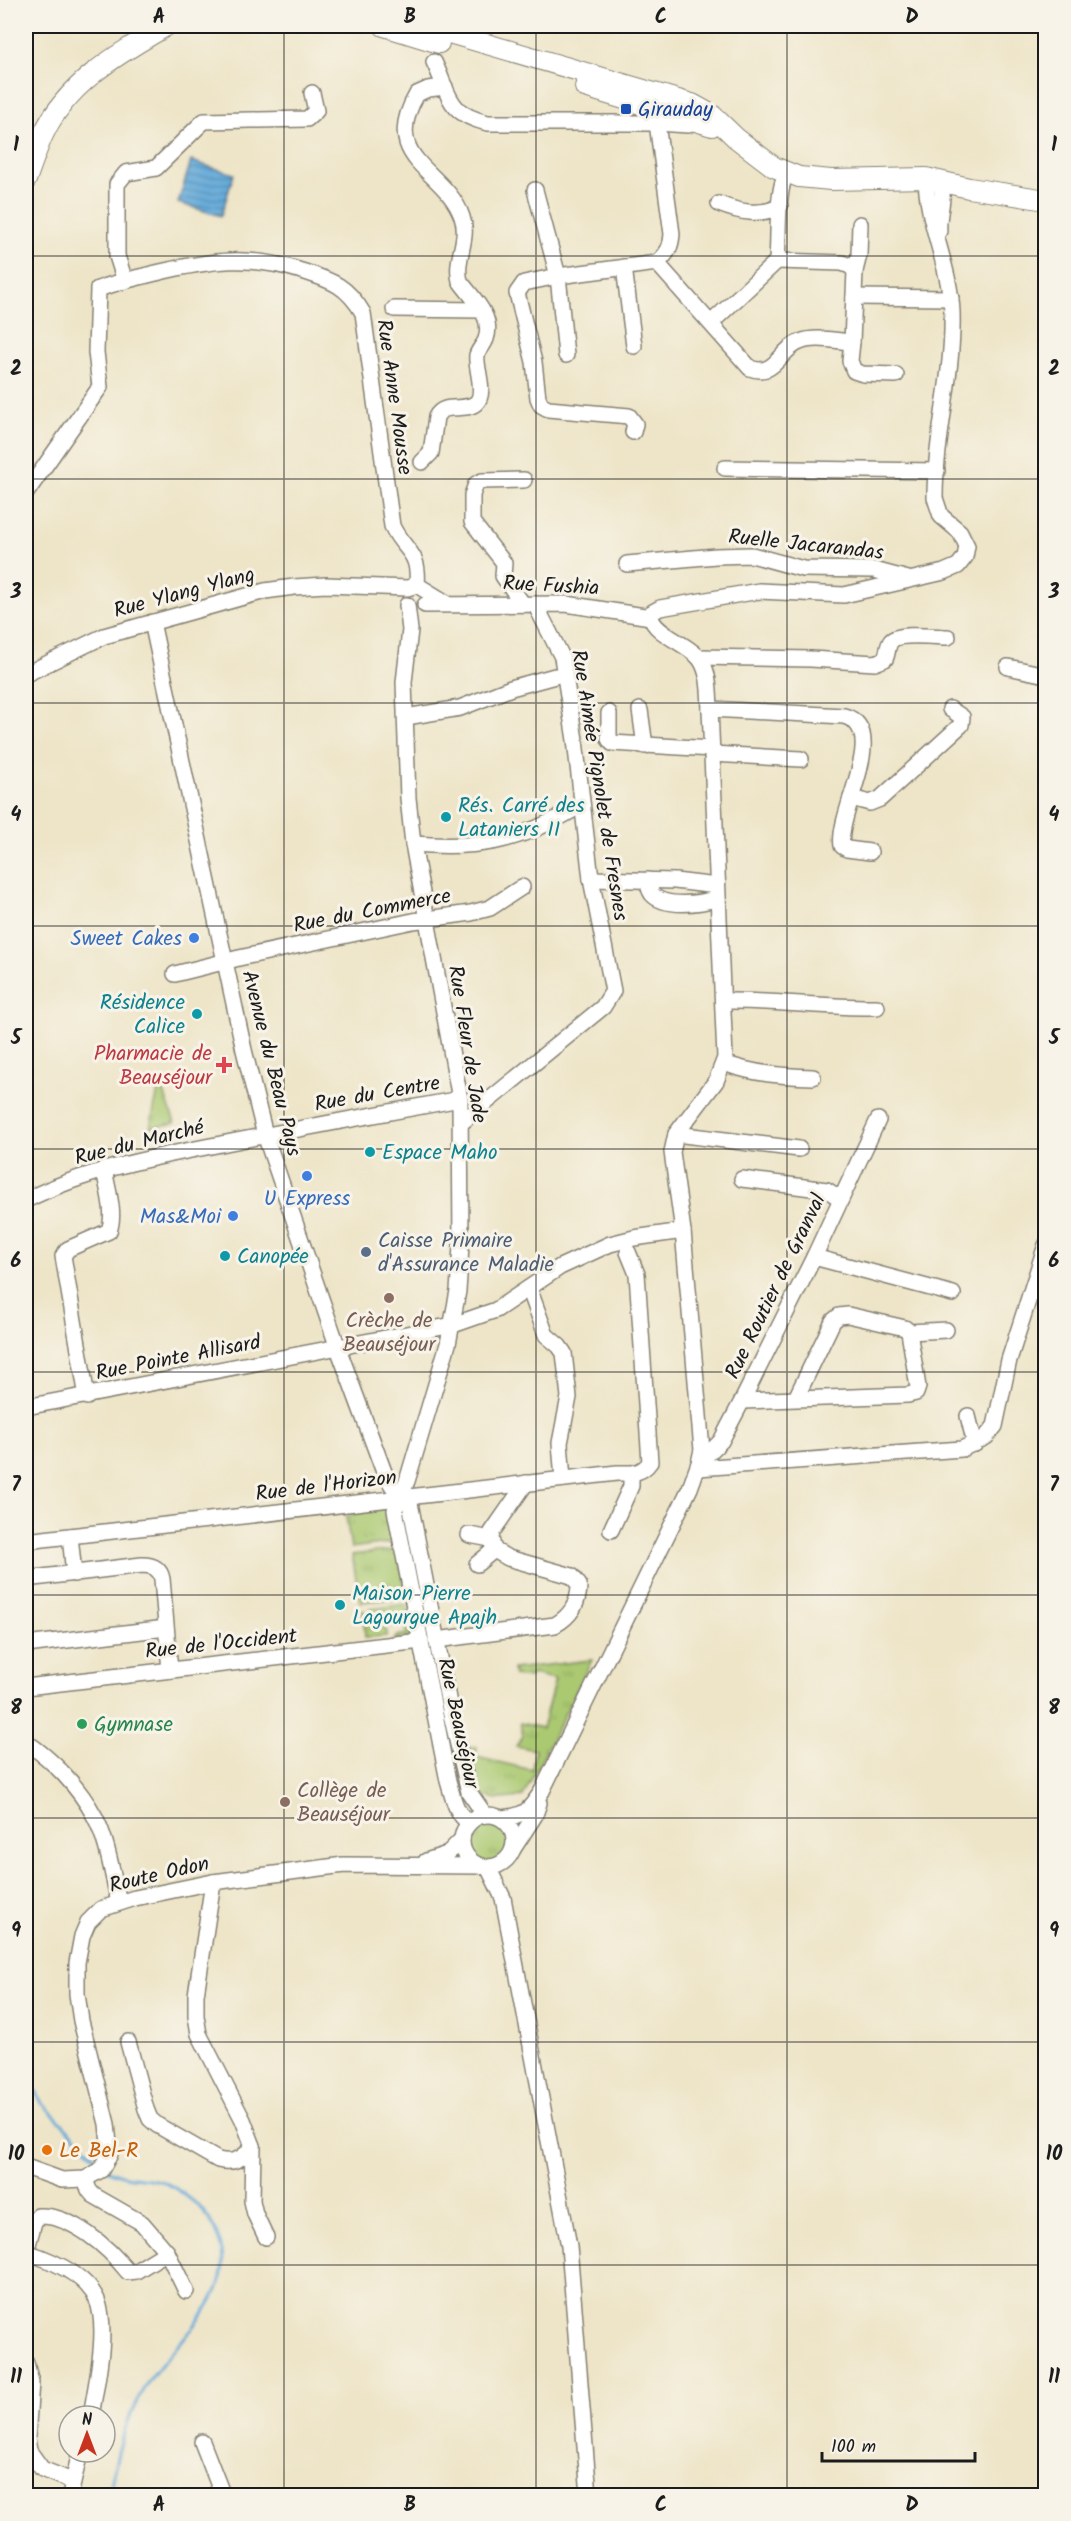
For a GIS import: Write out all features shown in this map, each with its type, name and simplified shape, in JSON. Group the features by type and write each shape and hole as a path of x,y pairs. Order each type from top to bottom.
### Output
{"main road":[{"path":"26,180 42,136 64,101 89,75 110,59 166,26"},
{"path":"384,26 702,122 728,134 763,160 786,172 812,179 933,179 969,188 1046,200"},
{"path":"425,26 692,104 712,115 728,134"}],"street":[{"path":"434,62 451,102 461,114 488,123 683,124 728,134"},
{"path":"422,462 431,453 436,417 439,412 444,409 472,405 478,399 480,392 477,355 488,334 487,319 458,276 464,233 460,212 449,195 417,163 407,142 405,128 407,114 417,94 428,89 445,87"},
{"path":"125,281 117,256 117,184 126,173 156,168 204,121 307,119 316,111 312,93"},
{"path":"633,432 635,424 628,416 548,409 541,405 538,398 534,362 517,293 524,283 558,276 657,263 667,253 671,245 672,234 657,123"},
{"path":"711,323 777,261 780,206 786,172"},
{"path":"933,179 942,187 943,201 938,225 940,249"},
{"path":"933,179 929,209 951,298 951,351 936,498 938,512 964,538 967,546 965,557 958,566 944,572 909,579 873,590 844,595 748,592 701,603 660,608 651,613 651,617 656,627 699,657 812,659 875,663 885,659 891,642 895,639 908,636 948,637"},
{"path":"943,201 953,190 969,188"},
{"path":"534,190 558,276 566,355"},
{"path":"718,204 737,212 771,211 780,206"},
{"path":"860,224 860,255 855,271 850,361 854,371 863,374 896,375"},
{"name":"Rue Anne Mousse","path":"26,494 100,387 96,352 98,289 200,263 247,259 292,267 333,281 343,287 363,313 392,526 412,553 417,564 415,598"},
{"path":"777,261 842,263 855,271"},
{"path":"657,263 750,368 755,370 772,366 791,347 800,342 812,340 852,342"},
{"path":"624,267 634,346"},
{"path":"854,297 951,298"},
{"path":"394,309 482,310"},
{"path":"725,468 937,471"},
{"name":"Rue Aimée Pignolet de Fresnes","path":"461,1123 610,1000 614,991 591,879 575,741 562,657 528,604 503,576 504,563 472,522 472,495 476,484 482,481 524,480"},
{"name":"Ruelle Jacarandas","path":"627,564 744,555 774,560 802,569 874,570 909,579"},
{"name":"Rue Ylang Ylang","path":"26,674 86,644 152,622 274,590 326,585 362,587 415,598"},
{"name":"Rue Fushia","path":"415,598 448,604 580,605 651,617"},
{"name":"Rue Fleur de Jade","path":"402,1497 453,1325 461,1246 460,1100 412,844 404,682 415,598"},
{"name":"Avenue du Beau Pays","path":"152,622 265,1135 338,1348 386,1476 402,1497"},
{"name":"Rue Routier de Granval","path":"542,1791 698,1466 702,1441 682,1231 671,1162 676,1134 716,1081 724,1063 726,1044 710,709 707,677 699,657"},
{"path":"1008,667 1046,675"},
{"path":"406,717 460,708 511,688 555,676"},
{"path":"710,709 844,716 854,719 861,727 864,746 842,846 847,849 870,852"},
{"path":"851,798 870,803 880,799 961,725 962,717 950,709"},
{"path":"640,710 645,746"},
{"path":"609,713 610,741 801,759"},
{"path":"412,844 467,846 494,843 520,836 571,811"},
{"path":"591,879 675,881 717,892"},
{"path":"647,880 650,892 657,898 694,905 717,892"},
{"name":"Rue du Commerce","path":"175,974 225,961 490,908 522,887"},
{"path":"723,1001 760,1000 823,1007 877,1007"},
{"path":"724,1063 746,1071 813,1077"},
{"name":"Rue du Centre","path":"265,1135 460,1100"},
{"name":"Rue Routier de Granval","path":"698,1466 721,1441 742,1401 814,1257 878,1120"},
{"path":"676,1134 799,1149"},
{"name":"Rue du Marché","path":"26,1200 104,1169 265,1135"},
{"path":"87,1397 64,1253 68,1249 109,1231 111,1211 104,1169"},
{"path":"742,1179 827,1190 841,1199"},
{"name":"Rue Pointe Allisard","path":"26,1407 453,1325 496,1310 566,1264 621,1240 682,1231"},
{"path":"698,1466 963,1449 975,1444 986,1437 995,1426 1009,1360 1046,1245"},
{"path":"611,1530 631,1486 631,1474 646,1468 650,1462 637,1274 628,1252"},
{"path":"814,1257 953,1294"},
{"path":"529,1288 546,1335 560,1346 564,1353 569,1398 560,1443 563,1479"},
{"path":"742,1401 916,1393 918,1387 909,1332 905,1328 882,1322 848,1315 839,1316 833,1321 796,1398"},
{"path":"909,1332 946,1330"},
{"path":"968,1416 975,1444"},
{"name":"Rue de l'Horizon","path":"26,1541 526,1483 617,1473 631,1474"},
{"path":"477,1564 493,1545 496,1525 526,1483"},
{"name":"Rue Beauséjour","path":"402,1497 410,1503 448,1781 457,1810 461,1818 469,1823"},
{"path":"469,1535 493,1545"},
{"path":"70,1536 74,1574"},
{"name":"Rue de l'Occident","path":"26,1687 543,1628 555,1625 569,1614 579,1595 579,1585 576,1579 508,1558 493,1545"},
{"path":"26,1579 142,1565 156,1568 161,1573 162,1579 170,1670"},
{"path":"26,1645 166,1628"},
{"name":"Rue Beauséjour","path":"428,1641 469,1792 474,1803 485,1815"},
{"path":"26,1742 63,1773 95,1816 103,1837 119,1902"},
{"path":"542,1791 536,1815 511,1852 496,1865 485,1866 469,1859 462,1846 462,1839 469,1823 485,1815 501,1818 521,1815 530,1810 542,1791"},
{"path":"501,1818 512,1831 511,1852 505,1870 503,1898 569,2246 589,2496"},
{"name":"Route Odon","path":"414,1864 447,1854 462,1839"},
{"name":"Route Odon","path":"85,2179 101,2170 106,2163 111,2142 81,2021 77,1994 77,1963 82,1936 88,1922 101,1909 119,1902 213,1882 344,1865 485,1866"},
{"path":"485,1866 503,1898"},
{"path":"213,1882 196,1995 196,2016 199,2034 243,2120 253,2146 252,2201 255,2214 266,2237"},
{"path":"128,2042 146,2109 150,2119 157,2125 218,2160 226,2162 240,2159 253,2146"},
{"path":"26,2167 62,2180 85,2179 93,2195 142,2223 167,2252 186,2291"},
{"path":"93,2404 102,2335 97,2301 91,2290 70,2272 48,2260 26,2252 34,2222 38,2216 45,2216 70,2224 91,2237 128,2272 136,2271 167,2252"},
{"path":"26,2363 31,2382 27,2438 29,2451 42,2469 71,2488 77,2464"},
{"path":"202,2442 223,2496"}],"green space":[{"path":"160,1081 175,1123 150,1128"},
{"path":"389,1505 395,1542 351,1548 346,1517 352,1516 352,1509"},
{"path":"393,1550 399,1554 406,1595 403,1599 360,1602 352,1555"},
{"path":"407,1604 413,1633 410,1638 394,1640 397,1636 407,1634 405,1624 390,1626 370,1609"},
{"path":"363,1610 387,1631 387,1636 365,1637"},
{"path":"592,1660 523,1796 495,1799 479,1793 467,1746 477,1747 476,1757 532,1770 535,1750 516,1746 523,1736 520,1723 542,1728 555,1679 532,1674 530,1678 514,1676 513,1669"},
{"path":"488,1820 503,1826 509,1841 503,1856 488,1862 473,1856 467,1841 473,1826"}],"water":[{"path":"191,161 234,174 221,216 178,203"}],"waterway":[{"path":"26,2071 42,2103 99,2161"},
{"path":"106,2168 127,2176 163,2182 194,2202 215,2229 223,2261 220,2282 212,2301 200,2319 156,2371 137,2401 122,2440 109,2496"}],"place":[{"name":"Girauday","path":"626,109"},
{"name":"Rés. Carré des Lataniers II","path":"446,817"},
{"name":"Sweet Cakes","path":"194,938"},
{"name":"Résidence Calice","path":"197,1014"},
{"name":"Pharmacie de Beauséjour","path":"224,1065"},
{"name":"Espace Maho","path":"370,1152"},
{"name":"U Express","path":"307,1176"},
{"name":"Mas&Moi","path":"233,1216"},
{"name":"Caisse Primaire d'Assurance Maladie","path":"366,1252"},
{"name":"Canopée","path":"225,1256"},
{"name":"Crèche de Beauséjour","path":"389,1298"},
{"name":"Maison Pierre Lagourgue Apajh","path":"340,1605"},
{"name":"Gymnase","path":"82,1724"},
{"name":"Collège de Beauséjour","path":"285,1802"},
{"name":"Le Bel-R","path":"47,2150"}]}
